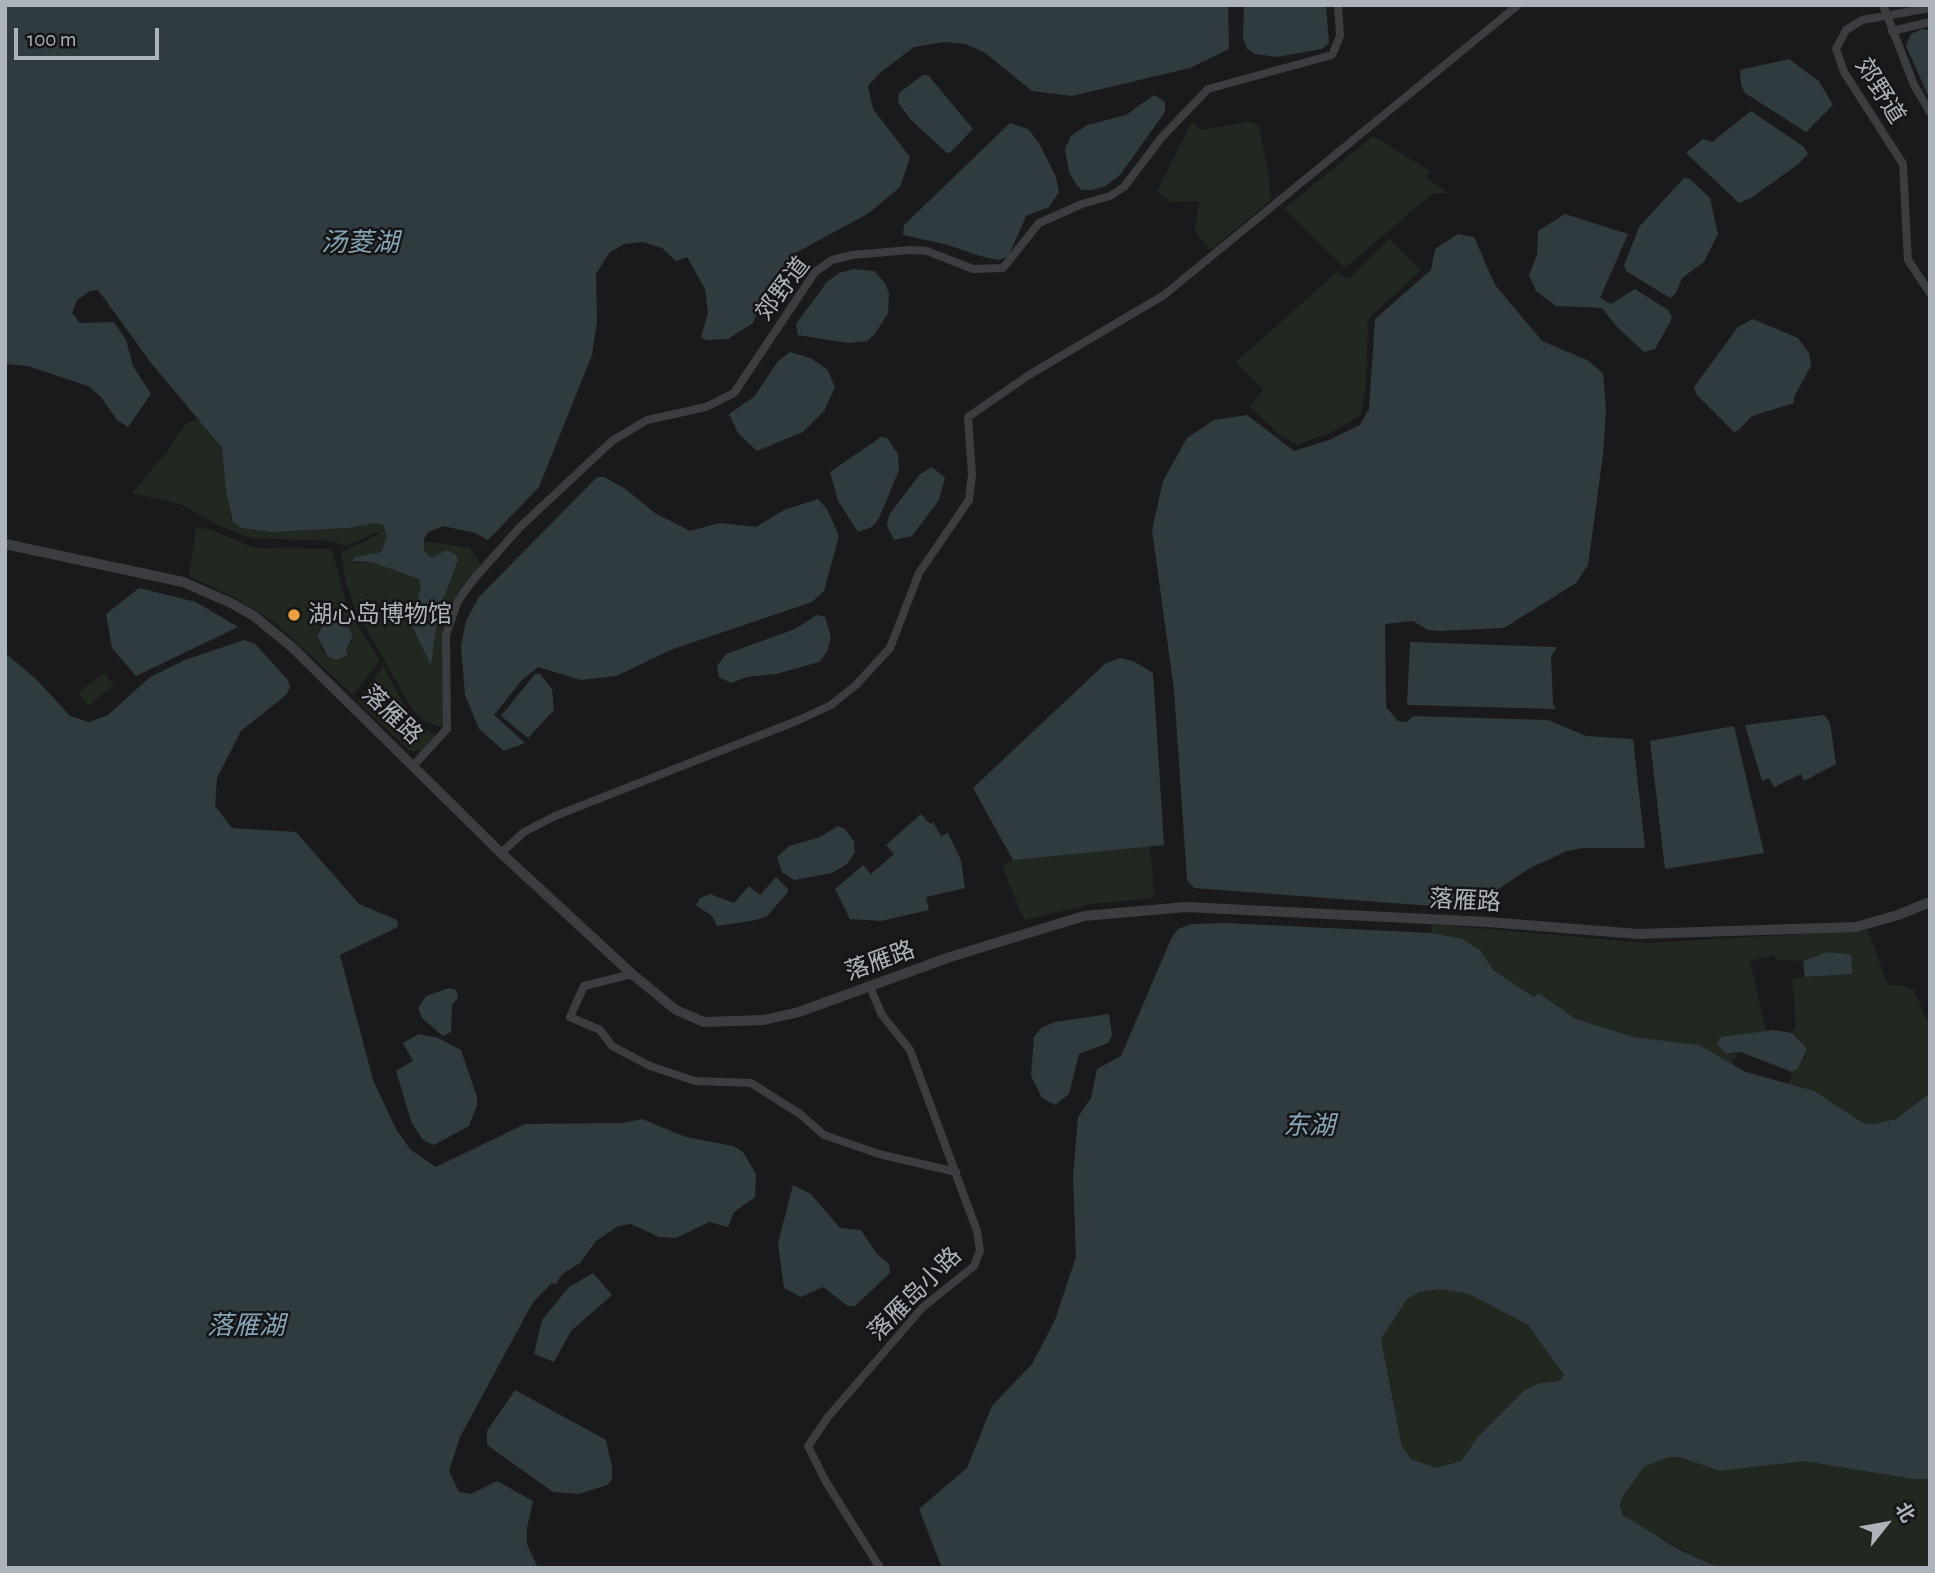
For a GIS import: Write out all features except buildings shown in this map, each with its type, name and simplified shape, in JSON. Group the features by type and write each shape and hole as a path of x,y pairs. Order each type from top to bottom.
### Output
{"street":[{"name":"郊野道","path":"413,766 442,736 448,724 446,635 458,601 473,580 520,527 612,441 647,420 706,407 734,393 815,272 832,260 852,255 910,250 927,251 974,269 1003,268 1039,223 1110,196 1124,187 1161,136 1208,89 1332,55 1340,36 1338,5"},
{"path":"501,853 516,838 555,816 799,720 831,705 856,685 890,648 919,573 970,500 972,474 968,417 1029,375 1164,295 1518,5"},
{"path":"1883,5 1892,31 1930,112"},
{"name":"郊野道","path":"1930,8 1862,20 1851,26 1839,40 1837,55 1844,72 1903,164 1908,260 1930,293"},
{"path":"1892,31 1930,22"},
{"name":"落雁路","path":"5,544 183,582 231,603 293,648 501,853 632,974 683,1014 714,1024 781,1017 1024,932 1084,916 1213,909 1488,922 1637,934 1856,927 1930,902"},
{"path":"632,974 584,986 579,991 570,1017 600,1030 612,1045 650,1066 695,1081 751,1083 800,1114 824,1136 879,1154 956,1172"},
{"name":"落雁岛小路","path":"870,987 882,1015 910,1049 980,1243 978,1260 922,1308 828,1417 808,1446 826,1482 880,1568"}],"shaded area":[{"path":"1192,122 1201,130 1246,122 1259,124 1269,177 1271,200 1210,250 1195,231 1199,201 1170,202 1157,191"},
{"path":"1373,136 1430,171 1426,178 1448,193 1432,194 1345,268 1284,209"},
{"path":"1389,239 1421,270 1368,319 1366,386 1361,415 1330,433 1297,445 1280,435 1250,407 1263,389 1236,362 1337,272 1344,278 1351,277"},
{"path":"198,419 224,452 231,519 242,528 272,532 349,528 376,523 383,525 387,537 381,552 355,557 354,563 371,562 419,579 421,588 410,622 431,665 438,614 458,560 455,554 446,550 434,557 429,556 424,551 424,541 470,548 482,566 455,601 443,631 443,727 425,722 413,710 356,611 346,583 341,553 379,534 379,531 346,546 330,541 251,538 219,526 183,505 132,493 169,449 185,424"},
{"path":"196,527 211,530 255,548 332,549 348,610 380,660 353,695 274,622 232,596 189,576","holes":["330,610 338,612 345,620 353,640 336,660 328,657 321,648 318,631"]},
{"path":"383,666 410,716 437,737 423,751 409,751 358,701"},
{"path":"104,672 114,685 88,706 78,693"},
{"path":"1150,846 1154,898 1092,904 1024,920 1002,866 1013,860 1071,852"},
{"path":"1432,924 1646,943 1868,930 1888,985 1905,986 1914,990 1930,1028 1930,1093 1896,1119 1875,1124 1863,1123 1801,1087 1789,1084 1792,1072 1805,1058 1797,1036 1792,1033 1796,1025 1792,978 1852,974 1827,952 1803,961 1776,960 1774,955 1750,961 1766,1031 1718,1039 1721,1049 1727,1054 1737,1054 1732,1065 1699,1045 1634,1037 1576,1019 1540,993 1535,997 1493,970 1474,945 1431,933"},
{"path":"1439,1289 1469,1294 1528,1325 1564,1375 1559,1381 1541,1383 1478,1437 1461,1461 1436,1468 1411,1459 1402,1447 1381,1338 1407,1299 1420,1292"},
{"path":"1669,1457 1679,1457 1720,1471 1804,1461 1930,1479 1930,1568 1713,1566 1632,1523 1621,1510 1623,1496 1644,1467"}],"water":[{"name":"汤菱湖","path":"5,5 1228,5 1229,49 1190,68 1072,96 1032,91 984,52 965,44 945,42 914,47 881,72 868,86 873,109 910,157 900,187 869,213 792,255 770,282 753,323 728,339 706,340 701,337 708,313 705,289 687,257 676,261 662,248 643,242 624,244 609,253 596,274 597,322 592,355 539,487 488,540 475,533 443,526 428,532 424,539 424,551 429,556 434,557 446,550 455,554 458,560 438,614 431,665 410,622 421,588 419,579 371,562 352,561 355,557 381,552 387,537 383,525 376,523 349,528 271,532 242,528 233,522 226,491 222,448 152,364 98,290 90,291 77,300 72,313 80,323 114,322 126,340 133,366 151,394 128,427 117,420 101,397 88,386 28,366 5,364"},
{"path":"1244,5 1326,5 1329,43 1322,49 1277,57 1255,54 1247,49 1243,38"},
{"path":"1922,29 1930,30 1930,100 1906,46 1911,34"},
{"path":"1789,59 1819,81 1833,105 1806,132 1745,93 1741,85 1740,70"},
{"path":"923,75 928,75 973,129 951,152 947,153 910,119 898,102 899,93"},
{"path":"1154,95 1165,102 1165,112 1120,175 1106,186 1092,190 1082,190 1077,186 1069,172 1065,149 1071,136 1087,125 1126,115"},
{"path":"1751,111 1804,147 1808,154 1751,198 1739,203 1686,153 1703,139 1712,142"},
{"path":"1010,123 1028,129 1039,143 1056,177 1059,192 1049,207 1026,216 1008,257 998,260 903,235 904,225"},
{"path":"1684,178 1690,179 1710,198 1718,234 1704,262 1682,278 1676,293 1670,298 1626,271 1624,266 1639,227"},
{"path":"1565,214 1628,234 1600,298 1611,304 1635,289 1668,310 1672,317 1655,349 1644,352 1616,326 1602,308 1556,306 1536,291 1529,275 1537,255 1538,231"},
{"path":"1458,234 1474,237 1495,285 1542,341 1587,360 1603,373 1606,409 1603,455 1588,565 1576,583 1504,628 1439,631 1428,630 1413,621 1385,624 1386,707 1398,721 1407,722 1413,716 1548,720 1586,736 1633,739 1645,848 1583,848 1567,851 1530,868 1489,895 1495,904 1485,910 1194,888 1187,880 1174,690 1152,530 1163,481 1187,438 1214,420 1247,415 1294,451 1329,440 1360,425 1369,409 1375,319 1431,270 1435,249"},
{"path":"854,269 874,271 885,283 889,293 888,313 875,334 867,341 848,343 798,335 796,324 827,282 839,273"},
{"path":"1753,319 1798,338 1809,353 1811,366 1794,397 1794,403 1752,416 1734,432 1697,395 1694,387 1738,327"},
{"path":"790,352 810,358 827,369 835,387 824,411 803,432 757,451 738,433 729,414 754,397 778,361"},
{"path":"881,437 887,438 898,454 899,470 879,518 872,527 858,532 838,501 830,472"},
{"path":"932,467 945,478 939,500 912,536 894,540 887,526 889,515 920,474"},
{"path":"597,477 604,477 624,488 655,513 690,531 720,523 756,527 784,510 818,499 827,509 839,536 824,591 812,602 673,649 616,676 581,680 538,667 522,680 494,715 525,743 504,751 479,729 465,695 461,646 466,621 479,597"},
{"path":"139,588 196,602 238,627 136,676 112,648 106,614"},
{"path":"335,609 345,620 353,637 346,649 347,656 336,660 328,657 317,636 330,610"},
{"path":"817,615 825,617 831,637 827,652 819,662 776,674 747,677 731,683 719,677 717,666 726,654 795,629"},
{"name":"落雁湖","path":"244,640 255,644 288,680 290,688 286,695 241,731 217,778 215,806 232,828 296,832 359,904 397,920 398,927 340,955 373,1080 397,1131 411,1150 436,1167 525,1124 623,1123 642,1119 686,1137 733,1146 743,1152 756,1174 755,1197 734,1212 728,1227 709,1222 676,1238 659,1237 631,1224 618,1226 596,1241 580,1263 562,1274 556,1284 552,1283 533,1302 460,1437 449,1471 459,1492 471,1494 497,1481 533,1501 527,1528 527,1544 538,1568 5,1568 5,653 36,679 70,716 89,722 108,715 150,677 185,660"},
{"path":"1410,642 1557,647 1551,657 1553,704 1556,709 1407,705"},
{"path":"1120,658 1133,661 1153,673 1164,845 1013,860 973,788 1106,663"},
{"path":"535,674 540,674 552,689 554,710 528,738 501,716"},
{"path":"1824,715 1830,723 1836,764 1804,781 1801,774 1774,787 1769,778 1762,781 1745,725"},
{"path":"1734,726 1764,853 1665,869 1650,741"},
{"path":"921,814 930,824 933,822 941,836 948,833 961,860 965,888 926,897 929,910 881,921 850,919 835,889 863,865 871,874 894,854 886,845"},
{"path":"838,826 845,829 854,841 855,852 847,864 832,873 794,880 782,872 777,857 789,846 820,837"},
{"path":"776,877 788,892 767,916 756,920 717,926 712,916 696,905 700,898 710,894 734,903 749,886 760,895"},
{"name":"东湖","path":"1226,923 1431,933 1462,939 1480,950 1493,970 1534,997 1539,993 1576,1019 1634,1037 1699,1045 1746,1072 1814,1091 1863,1123 1875,1124 1896,1119 1930,1093 1930,1479 1913,1479 1804,1461 1720,1471 1679,1457 1669,1457 1644,1467 1623,1496 1620,1505 1623,1515 1676,1548 1719,1568 942,1568 919,1509 967,1468 992,1406 1032,1364 1055,1320 1076,1257 1073,1176 1078,1117 1091,1098 1097,1069 1121,1056 1171,939 1178,929 1192,924","holes":["1439,1289 1469,1294 1528,1325 1564,1375 1559,1381 1541,1383 1525,1390 1478,1437 1461,1461 1436,1468 1411,1459 1402,1447 1381,1339 1407,1299 1420,1292"]},
{"path":"1827,952 1851,955 1852,974 1805,977 1803,961"},
{"path":"449,988 456,990 458,998 452,1005 451,1032 443,1036 422,1018 418,1008 426,996"},
{"path":"1109,1014 1112,1035 1108,1043 1079,1054 1069,1094 1055,1105 1042,1098 1031,1076 1034,1037 1041,1028 1055,1022"},
{"path":"1774,1030 1792,1033 1807,1049 1798,1068 1792,1072 1741,1052 1726,1054 1717,1044 1720,1037"},
{"path":"419,1034 438,1038 461,1050 477,1097 477,1105 469,1126 434,1145 423,1140 412,1124 396,1071 413,1061 403,1043"},
{"path":"793,1185 811,1194 840,1228 861,1230 876,1253 889,1264 890,1273 855,1306 848,1306 823,1287 801,1297 784,1288 778,1243"},
{"path":"593,1273 612,1295 571,1331 554,1362 534,1354 542,1320 569,1287"},
{"path":"515,1390 606,1440 612,1467 612,1479 607,1485 579,1494 553,1492 487,1445 487,1431"}],"place":[{"name":"湖心岛博物馆","path":"294,615"}]}
